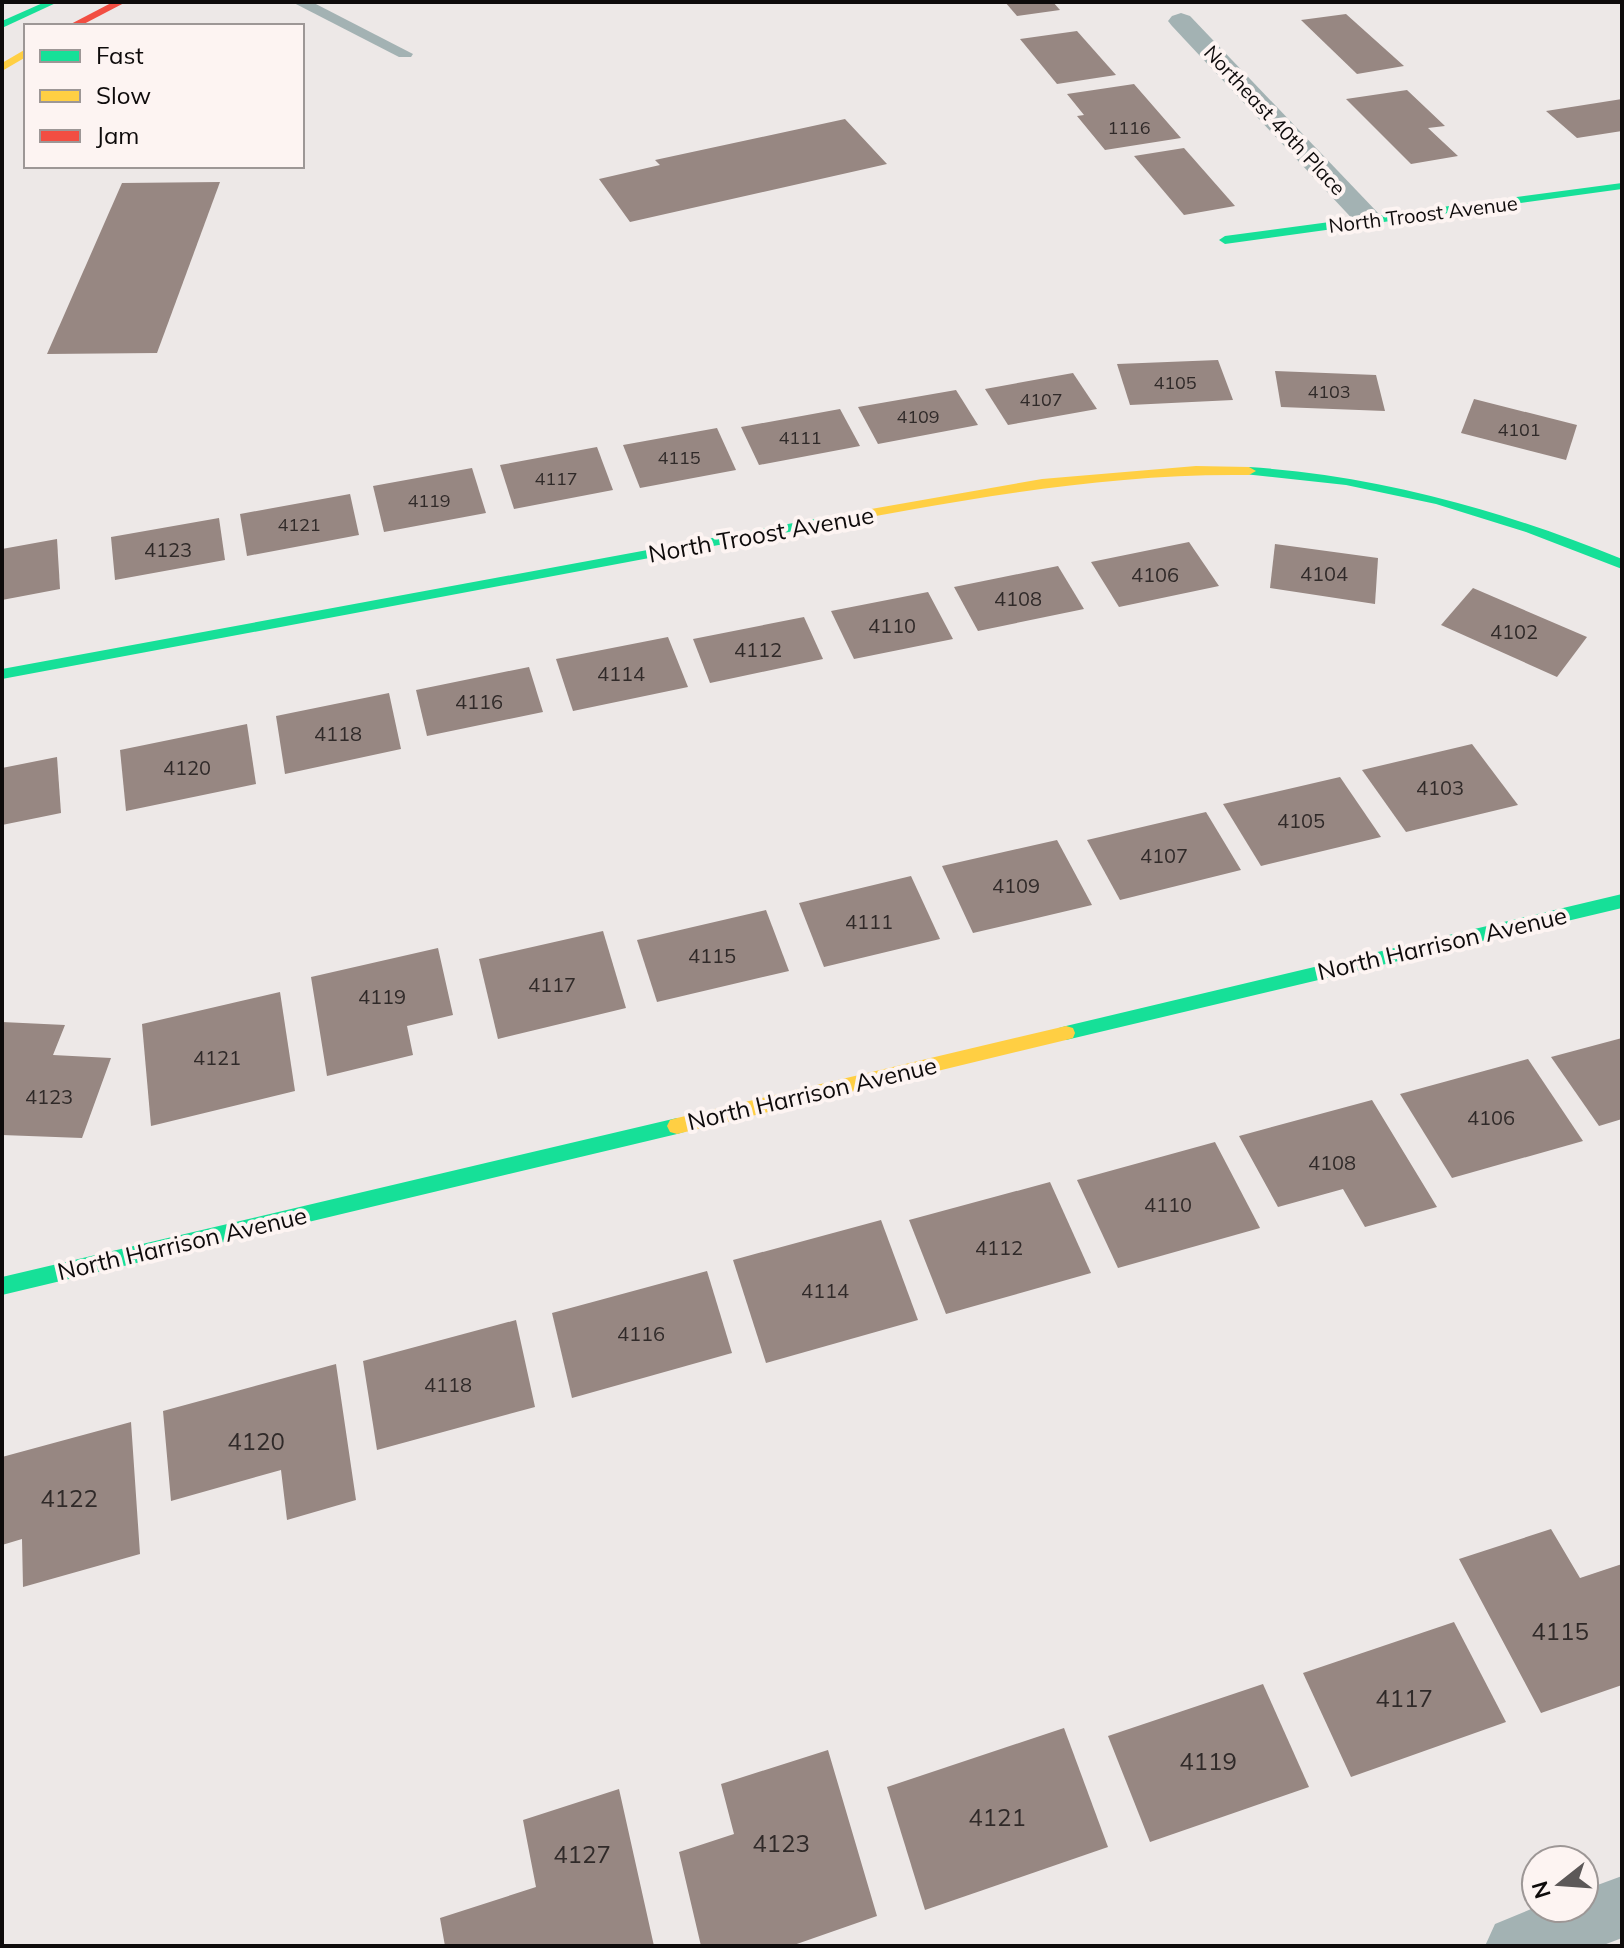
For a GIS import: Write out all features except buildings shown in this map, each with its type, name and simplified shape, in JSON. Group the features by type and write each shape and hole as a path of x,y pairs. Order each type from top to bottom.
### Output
{"street":[{"path":"2,25 53,2"},
{"path":"76,24 121,2"},
{"name":"Northeast 40th Place","path":"1181,21 1369,220"},
{"path":"2,68 24,53"},
{"name":"North Troost Avenue","path":"1225,240 1622,186"},
{"name":"North Troost Avenue","path":"2,674 1112,471 1227,467 1344,478 1462,503 1521,522 1622,564"},
{"name":"North Harrison Avenue","path":"2,1286 1622,901"},
{"path":"1517,1946 1622,1907"}],"lane":[{"path":"300,2 405,54"}],"traffic: fast":[{"path":"2,25 53,2"},
{"path":"1225,240 1622,186"},
{"path":"1249,471 1298,474 1393,489 1532,529 1622,564"},
{"path":"2,674 837,519"},
{"path":"1066,1033 1622,901"},
{"path":"2,1286 677,1126"}],"traffic: slow":[{"path":"2,68 24,53"},
{"path":"837,519 991,491 1093,477 1144,472 1249,471"},
{"path":"677,1126 1066,1033"}],"traffic: jam":[{"path":"76,24 121,2"}]}
